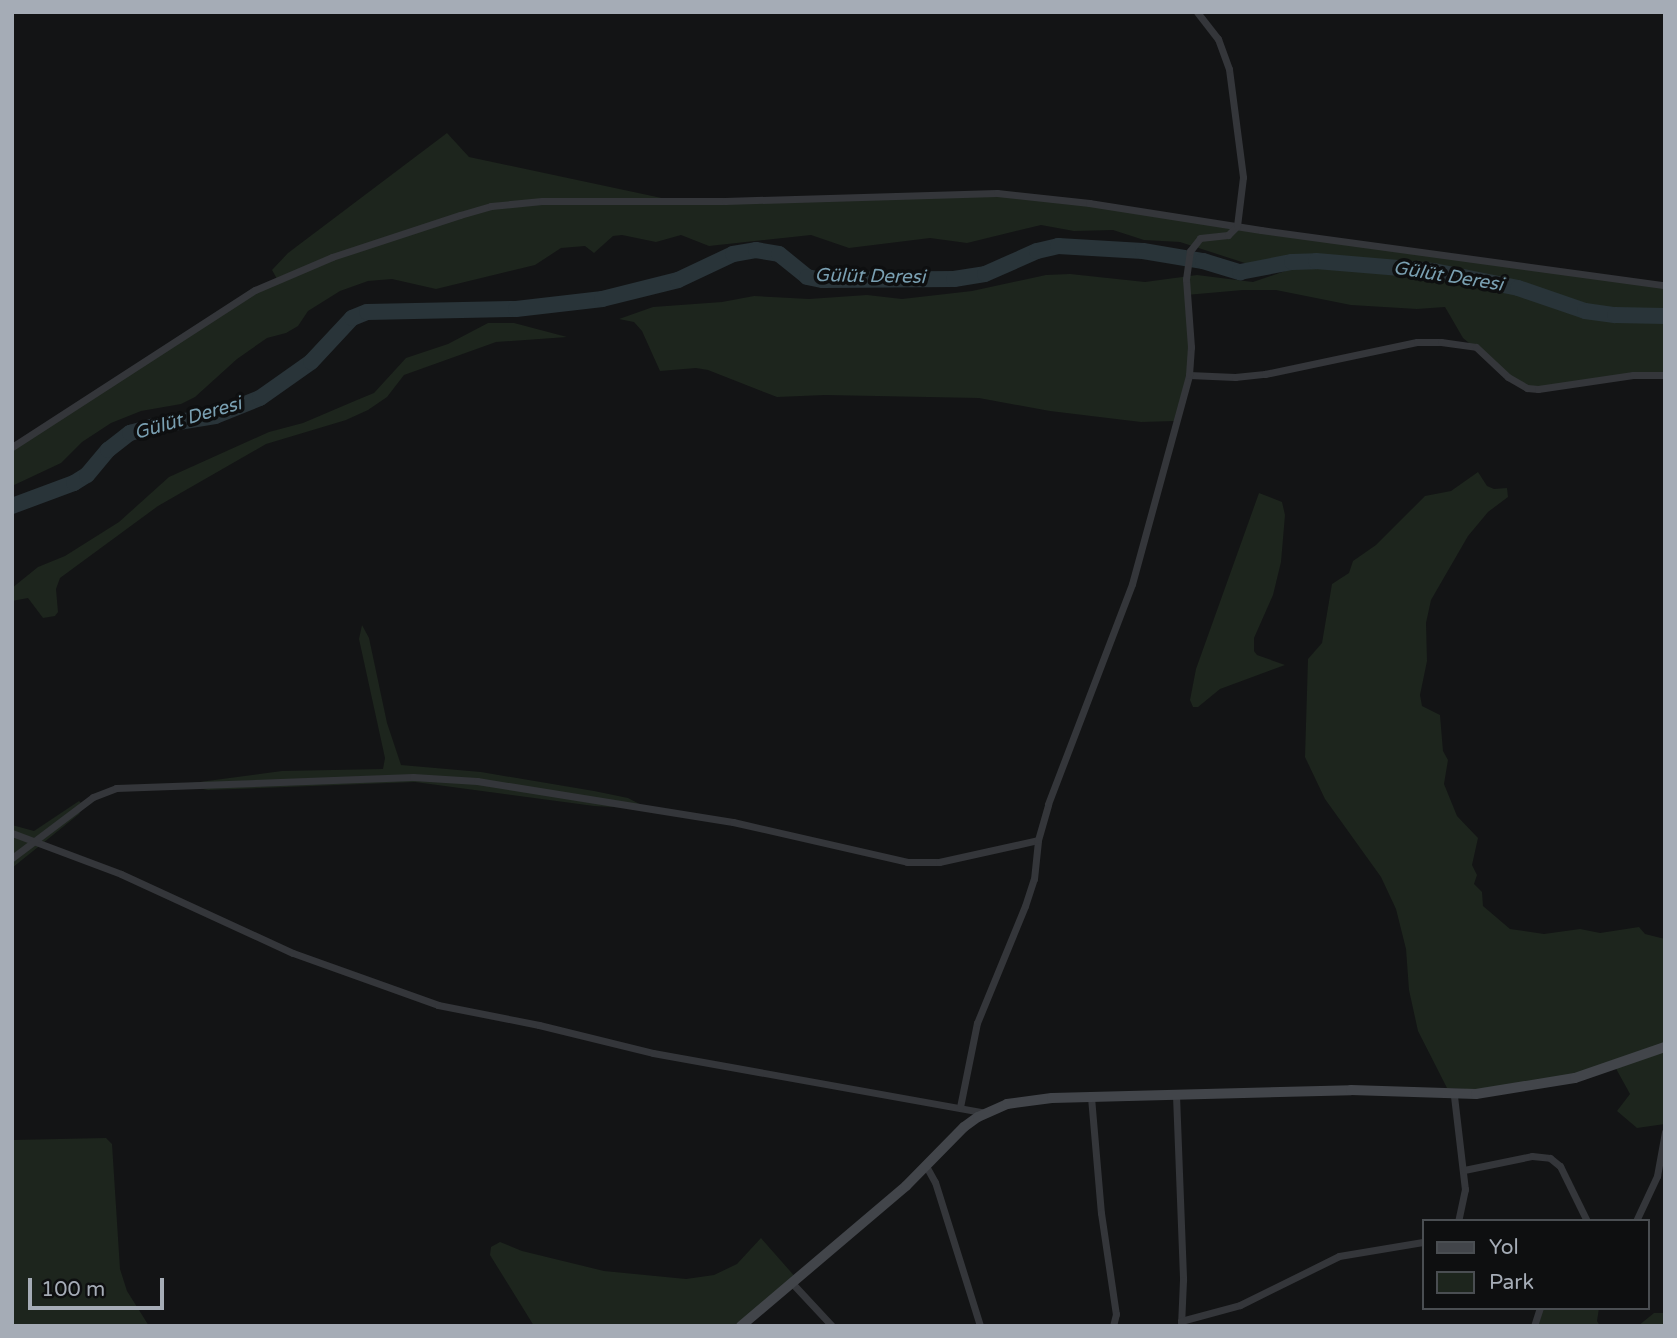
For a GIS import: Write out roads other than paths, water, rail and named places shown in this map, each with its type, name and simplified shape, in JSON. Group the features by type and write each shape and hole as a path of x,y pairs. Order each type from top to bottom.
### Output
{"street":[{"path":"960,1107 977,1023 1031,891 1038,840 1055,785 1132,584 1189,375 1191,348 1186,279 1190,251 1200,238 1228,235 1235,232 1237,226 1243,177 1229,69 1217,39 1197,12"},
{"path":"12,447 255,290 332,257 491,206 542,201 725,201 997,193 1089,203 1665,285"},
{"path":"1189,375 1235,377 1265,374 1417,342 1476,347 1519,384 1538,389 1620,377 1665,375"},
{"path":"12,858 93,797 116,788 413,777 477,781 722,820 907,862 939,862 1038,840"},
{"path":"12,832 121,874 293,953 438,1005 539,1025 653,1053 861,1093 985,1113"},
{"path":"741,1326 926,1166 964,1127 985,1113 1026,1100 1351,1090 1454,1096 1550,1083 1665,1047"},
{"path":"1176,1095 1183,1280 1181,1324 1240,1305 1339,1256 1422,1242"},
{"path":"1454,1096 1465,1189 1458,1219"},
{"path":"1090,1097 1101,1213 1116,1314 1113,1326"},
{"path":"1637,1219 1657,1176 1665,1132"},
{"path":"1464,1170 1529,1156 1550,1158 1560,1166 1586,1219"},
{"path":"926,1166 935,1181 979,1326"},
{"path":"792,1283 832,1326"}],"waterway":[{"name":"Gülüt Deresi","path":"12,506 74,483 87,475 108,450 130,433 154,426 215,416 260,398 311,362 352,318 367,312 516,309 602,299 678,280 733,254 756,250 779,254 807,277 823,280 954,279 985,274 1037,251 1058,246 1143,251 1203,261 1240,272 1292,262 1316,261 1434,271 1518,288 1585,311 1615,315 1665,316"}]}
